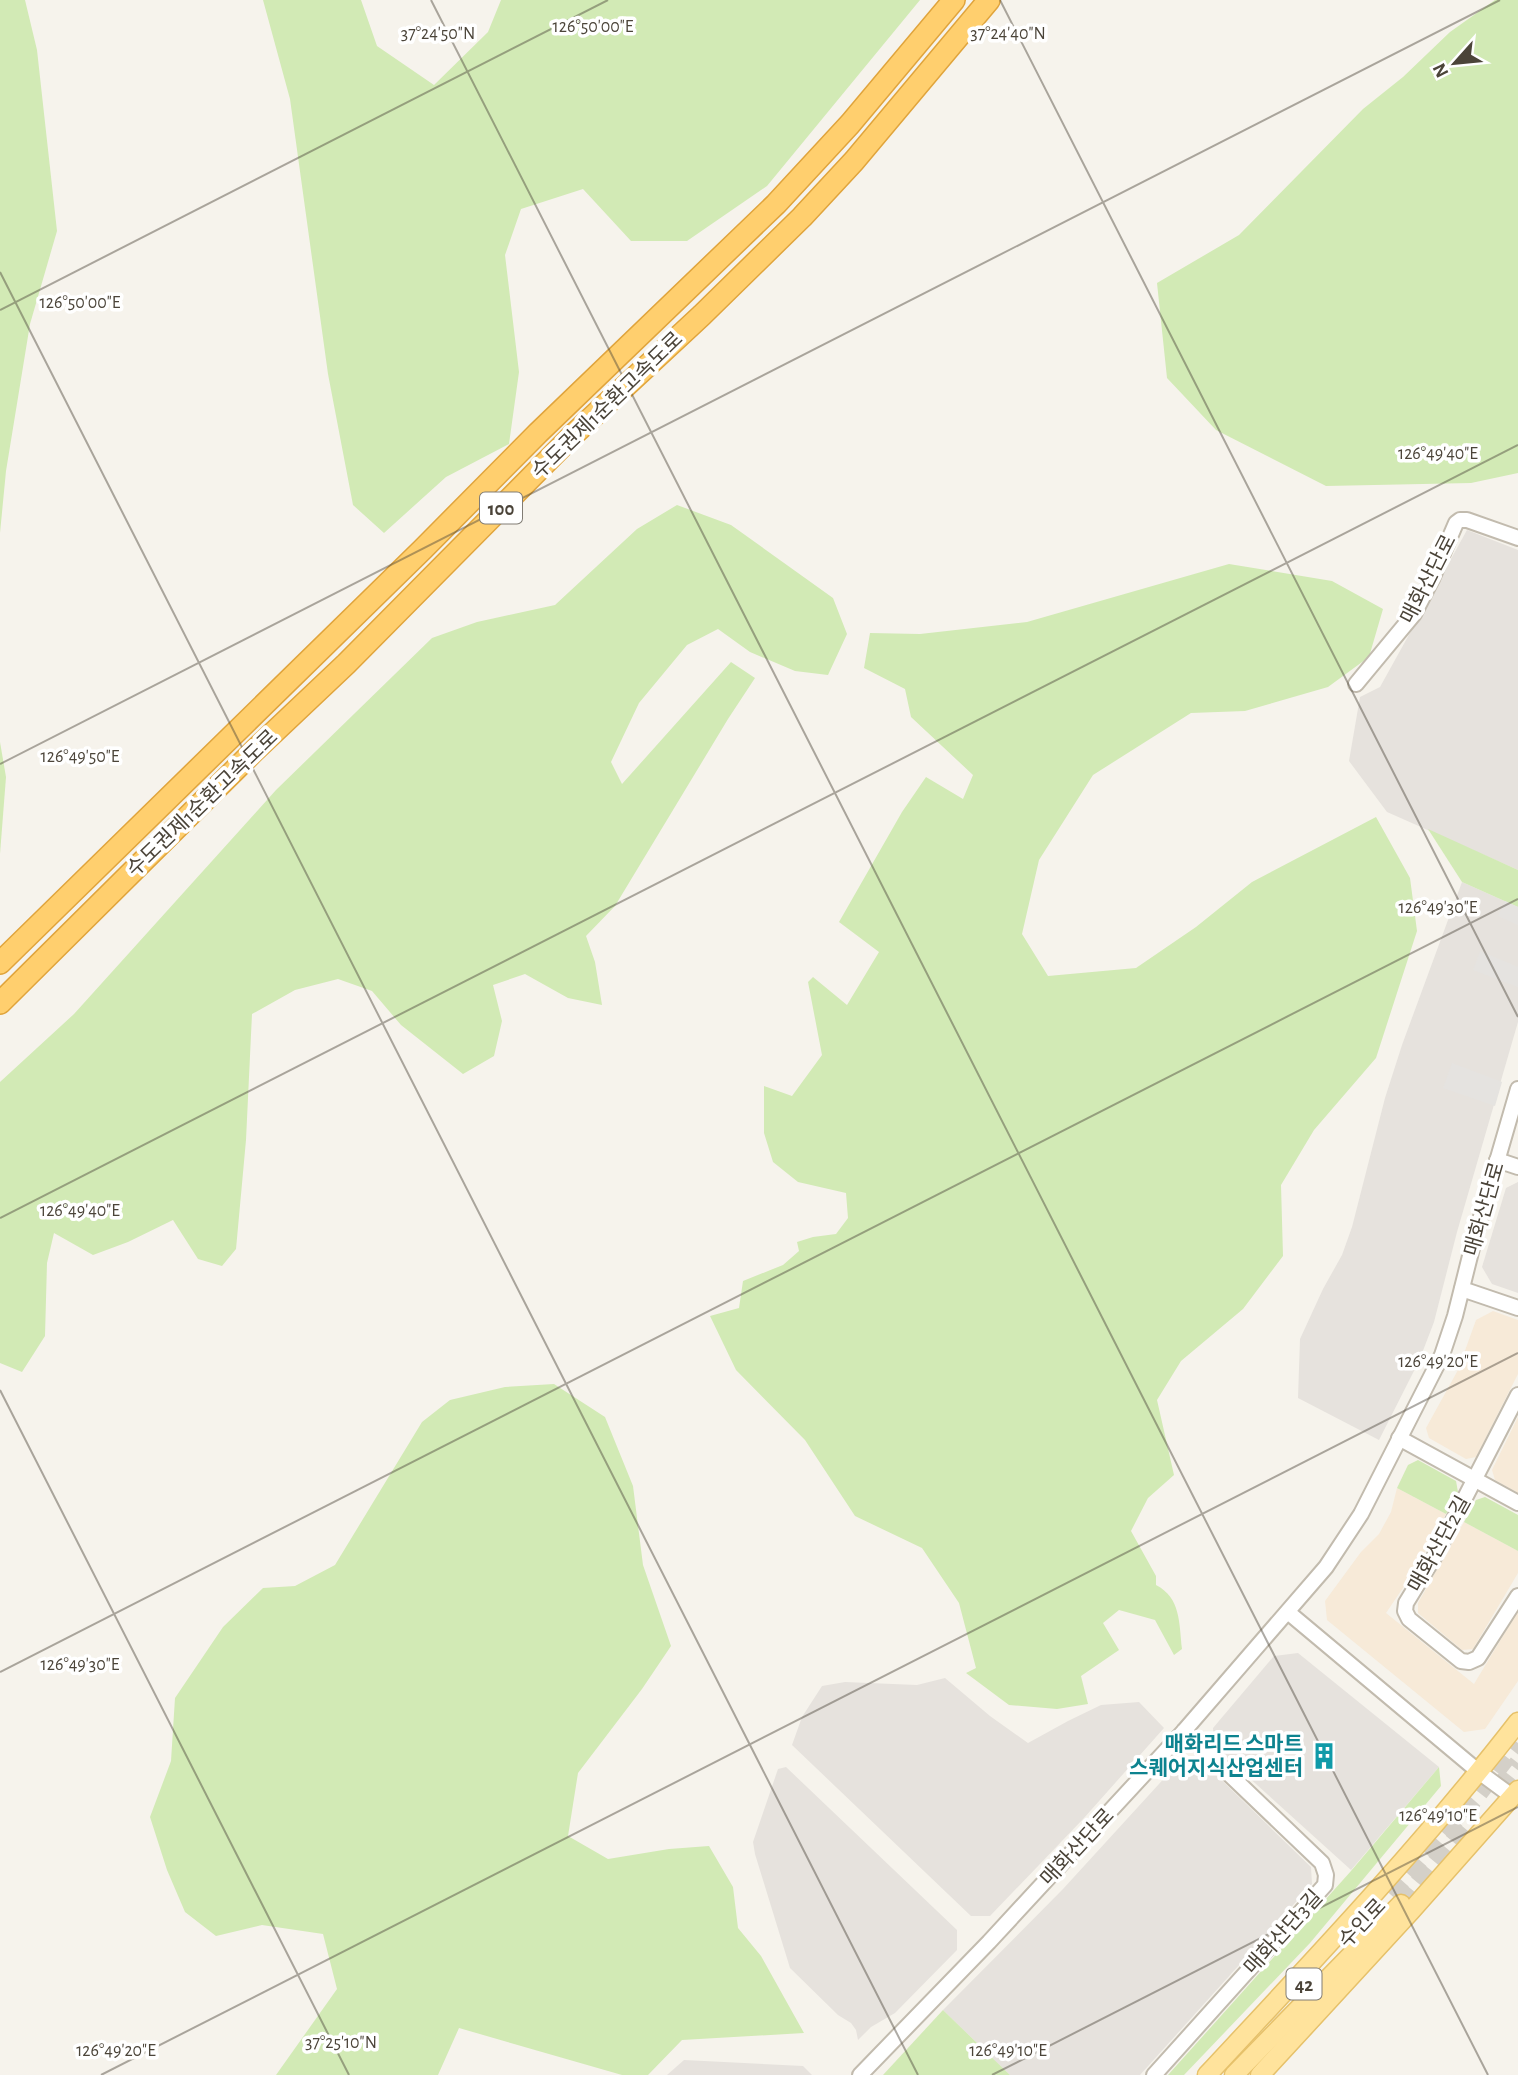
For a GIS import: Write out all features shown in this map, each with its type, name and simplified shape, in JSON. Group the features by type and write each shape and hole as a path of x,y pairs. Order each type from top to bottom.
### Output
{"highway":[{"name":"수도권제1순환고속도로","path":"0,963 424,549 538,433 776,204 850,124 954,0"},
{"name":"수도권제1순환고속도로","path":"0,1003 346,664 573,435 802,217 862,152 989,0"}],"main road":[{"path":"1207,2075 1364,1905 1479,1772 1518,1721"},
{"path":"1260,2075 1515,1794"},
{"name":"수인로","path":"1219,2075 1395,1899 1234,2075"}],"street":[{"name":"매화산단로","path":"1356,684 1414,614 1456,523 1467,520 1518,538"},
{"name":"매화산단로","path":"860,2075 989,1942 1184,1731 1289,1613 1326,1567 1361,1514 1442,1355 1518,1088"},
{"path":"1497,1160 1518,1167"},
{"path":"1462,1289 1518,1308"},
{"name":"매화산단2길","path":"1518,1395 1436,1554 1406,1603 1405,1611 1409,1619 1461,1661 1469,1662 1478,1658 1518,1596"},
{"name":"매화산단2길","path":"1399,1438 1518,1503"},
{"path":"1289,1613 1479,1772 1515,1794"},
{"name":"매화산단3길","path":"1154,2075 1325,1885 1326,1875 1322,1863 1184,1731"}],"shaded area":[{"path":"1467,530 1518,550 1518,870 1387,812 1349,761 1360,697 1380,687"},
{"path":"1462,882 1518,907 1518,1022 1457,1232 1434,1322 1419,1361 1379,1440 1298,1398 1300,1339 1342,1255 1352,1227 1385,1098"},
{"path":"1505,901 1518,907 1518,925 1498,916"},
{"path":"1480,951 1518,967 1518,987 1473,970"},
{"path":"1452,1063 1502,1082 1495,1106 1443,1088"},
{"path":"1518,1182 1518,1293 1492,1284 1482,1267 1506,1188"},
{"path":"1493,1311 1518,1320 1518,1374 1476,1457 1466,1459 1429,1438 1426,1428 1458,1370 1476,1320"},
{"path":"1518,1417 1518,1493 1495,1480 1492,1470"},
{"path":"1397,1488 1446,1514 1415,1570 1386,1613 1474,1684 1518,1611 1518,1681 1485,1729 1464,1732 1327,1620 1325,1601 1361,1552 1379,1534 1391,1512"},
{"path":"1464,1522 1518,1551 1518,1573 1473,1649 1462,1650 1418,1613 1418,1603"},
{"name":"매화리드 스마트 스퀘어지식산업센터","path":"1298,1653 1439,1767 1351,1870 1214,1746 1213,1728 1274,1656"},
{"path":"945,1678 990,1716 1028,1743 1101,1705 1139,1702 1164,1728 1084,1818 990,1916 971,1916 792,1745 802,1717 822,1686 845,1682 917,1685"},
{"path":"1180,1761 1202,1761 1311,1867 1312,1884 1140,2075 1010,2075 943,2010 1063,1889"},
{"path":"786,1767 957,1930 957,1950 895,2013 871,2027 858,2040 851,2023 838,2015 790,1968 755,1854 753,1842 778,1769"},
{"path":"684,2060 803,2066 812,2075 667,2075"}],"green space":[{"path":"0,0 25,0 37,50 57,231 30,324 6,471 0,533"},
{"path":"263,0 361,0 377,46 434,85 488,32 501,0 920,0 767,186 687,241 631,241 583,189 521,209 505,255 519,372 509,444 446,477 384,533 353,505 328,374 290,99"},
{"path":"1495,0 1518,0 1518,473 1471,483 1326,486 1216,430 1167,378 1157,283 1239,235 1363,109 1403,77 1450,32"},
{"path":"677,505 731,525 833,598 847,634 828,675 795,671 750,652 718,629 687,645 639,703 611,762 622,784 731,662 755,678 615,906 586,936 595,962 602,1005 568,998 525,974 493,985 502,1021 494,1056 463,1074 401,1025 372,991 338,979 295,990 252,1014 246,1140 236,1249 222,1266 198,1259 173,1220 128,1242 93,1255 54,1233 47,1263 45,1336 22,1372 0,1363 0,1082 74,1014 276,790 432,638 477,622 555,605 637,529"},
{"path":"1229,564 1332,581 1383,609 1369,657 1328,687 1245,711 1191,713 1093,775 1039,860 1022,934 1048,976 1136,968 1196,927 1252,882 1376,817 1410,878 1417,931 1376,1058 1314,1130 1281,1185 1283,1256 1243,1309 1181,1361 1157,1400 1174,1475 1148,1498 1131,1531 1156,1576 1156,1585 1164,1590 1174,1604 1182,1649 1174,1655 1155,1620 1119,1610 1103,1623 1119,1650 1081,1676 1088,1704 1057,1709 1009,1705 966,1673 976,1668 959,1603 922,1548 855,1516 805,1440 736,1370 710,1316 739,1308 743,1281 783,1265 799,1251 797,1242 836,1234 848,1218 846,1193 798,1182 773,1162 764,1133 764,1086 792,1096 822,1055 808,982 813,977 847,1005 879,952 839,922 902,812 926,777 963,799 973,775 911,717 905,689 864,668 870,633 920,634 1027,622"},
{"path":"0,742 6,777 0,854"},
{"path":"1428,829 1518,870 1518,907 1462,882"},
{"path":"554,1384 605,1417 633,1486 643,1565 671,1646 578,1773 568,1836 608,1859 669,1849 709,1846 733,1887 738,1928 761,1956 804,2033 682,2040 648,2075 622,2075 459,2028 438,2075 276,2075 337,1989 323,1934 262,1925 216,1936 185,1912 167,1870 150,1817 171,1761 175,1698 223,1627 263,1588 295,1586 335,1565 422,1422 450,1400 505,1387"},
{"path":"1418,1460 1456,1481 1458,1492 1446,1514 1397,1488 1408,1465"},
{"path":"1485,1497 1518,1515 1518,1551 1464,1522 1476,1500"},
{"path":"1439,1767 1441,1786 1310,1943 1184,2075 1168,2075 1351,1871"},
{"path":"943,2010 1010,2075 883,2075"}],"tunnel":[{"path":"1390,1894 1476,1797 1518,1743"},
{"path":"1498,1789 1518,1763"},
{"path":"1401,1904 1468,1823"}],"place":[{"name":"매화리드 스마트 스퀘어지식산업센터","path":"1324,1756"}]}
